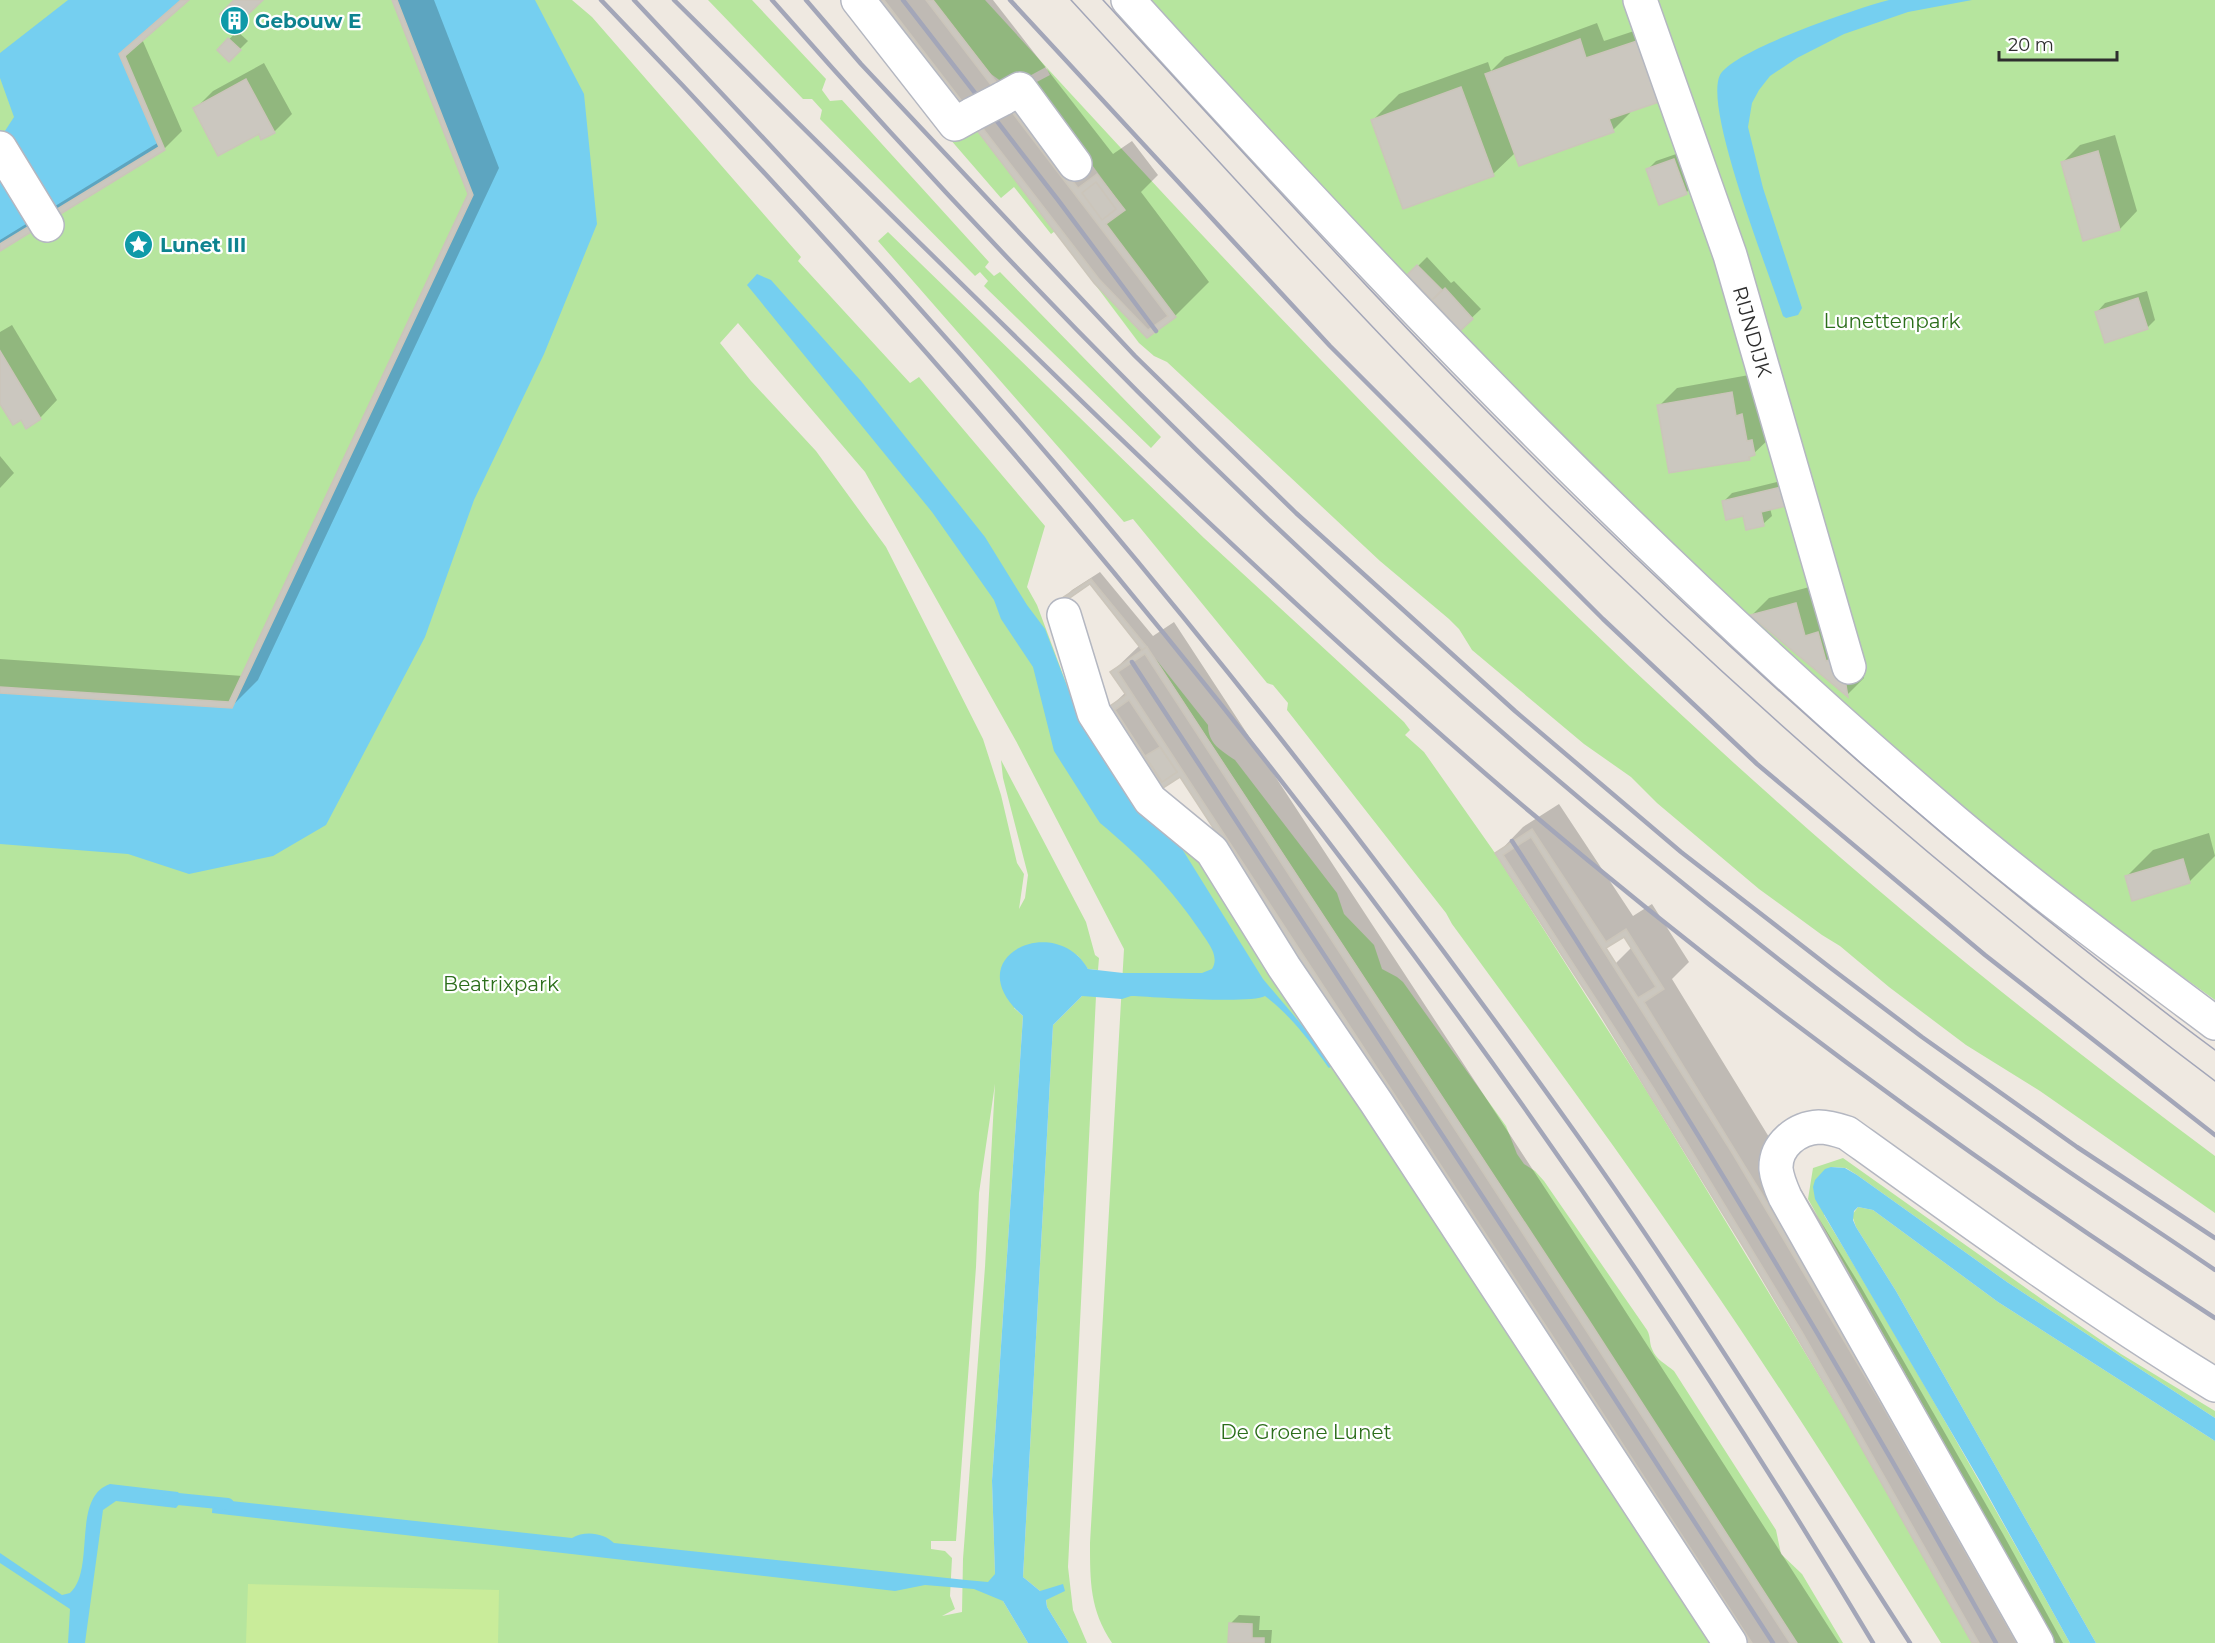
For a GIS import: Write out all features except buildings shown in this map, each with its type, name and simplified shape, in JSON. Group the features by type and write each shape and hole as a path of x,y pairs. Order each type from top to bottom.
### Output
{"street":[{"path":"858,0 955,124 1020,89 1075,164"},
{"path":"1128,0 1482,380 1668,563 1820,703 1956,822 2109,944 2215,1023"},
{"name":"RIJNDIJK","path":"1640,0 1730,255 1849,667"},
{"path":"0,148 47,225"},
{"path":"1064,615 1094,713 1150,800 1212,851 1284,967 1382,1112 1730,1643"},
{"path":"2037,1643 1785,1197 1776,1168 1782,1147 1790,1137 1802,1130 1818,1127 1833,1128 1847,1133 2008,1249 2149,1344 2215,1385"}],"green space":[{"name":"Beatrixpark","path":"0,0 572,0 592,17 801,257 798,261 910,383 919,377 1045,526 1027,587 1037,605 1077,712 1179,844 1201,864 1712,1643 1112,1643 1095,1607 1090,1570 1090,1543 1124,949 1016,741 865,472 738,323 720,343 751,381 816,451 886,547 983,739 1001,795 1017,863 1024,874 1019,909 1025,898 1028,875 1003,778 1001,760 1086,922 1095,955 1099,958 1098,970 1088,969 1078,956 1067,949 1014,1008 1023,1016 992,1481 995,1574 1003,1601 1028,1643 0,1643","holes":["995,1084 985,1267 963,1559 962,1612 942,1616 955,1609 950,1596 952,1558 945,1551 931,1549 931,1541 956,1541 976,1267 979,1193"]},
{"path":"708,0 752,0 826,79 822,90 830,101 842,100 989,262 985,267 994,276 1000,272 1161,437 1151,448 984,286 988,281 980,272 975,276 820,119 822,110 812,99 803,99"},
{"path":"933,0 985,0 1175,206 1369,410 1568,608 1670,704 1880,892 2046,1027 2215,1156 2215,1213 2040,1091 1966,1045 1889,987 1840,946 1759,889 1657,803 1631,777 1584,744 1472,650 1459,629 1449,619 1380,561 1167,362 1154,356 1139,343 1094,283 1147,338 1175,317 1106,224 1125,210 1033,84 1050,75 1046,67 1009,87 991,74"},
{"name":"Lunettenpark","path":"1145,0 2215,0 2215,1000 2029,866 1700,583 1567,453"},
{"path":"968,118 1055,231 1051,234 1014,187 1001,198 943,131"},
{"path":"888,232 1204,538 1404,722 1410,730 1405,735 1424,752 1495,853 1648,1093 1844,1417 1972,1643 1941,1643 1793,1408 1670,1226 1446,913 1287,710 1288,703 1273,685 1267,683 1133,519 1124,522 878,241"},
{"path":"1155,658 1208,725 1213,742 1235,760 1337,893 1344,914 1374,945 1382,969 1403,982 1506,1126 1517,1154 1524,1164 1544,1181 1647,1330 1656,1356 1674,1371 1776,1530 1781,1554 1802,1574 1843,1643 1797,1643 1588,1319"},
{"path":"1082,996 1096,996 1068,1567 1073,1610 1087,1643 1069,1643 1047,1607 1046,1599 1023,1577 1053,1025"},
{"path":"1843,1158 2121,1354 2215,1411 2215,1418 2007,1282 1846,1168 1831,1167 1824,1215 1949,1428 2070,1643 2056,1643 1808,1199 1813,1168"},
{"path":"1858,1207 1873,1210 1998,1302 2215,1441 2215,1643 2096,1643 1896,1291 1856,1227 1852,1215"},
{"path":"248,1584 499,1590 498,1643 246,1643"}],"water":[{"path":"68,0 181,0 119,54 159,147 51,213 3,134 14,117 0,78 0,53"},
{"path":"397,0 535,0 584,94 597,224 544,354 474,500 425,637 326,825 273,856 189,874 128,854 0,844 0,693 232,708 473,195"},
{"path":"1889,0 1972,0 1908,12 1844,34 1797,58 1770,76 1752,103 1748,127 1763,188 1802,308 1798,315 1786,318 1783,316 1729,155 1717,93 1720,75 1730,65 1771,42"},
{"path":"0,168 34,223 0,244"},
{"path":"757,274 771,280 861,381 985,537 1027,605 1045,629 1077,712 1179,844 1263,979 1307,1031 1332,1066 1328,1067 1299,1029 1265,996 1242,1000 1223,1000 1131,996 1122,999 1082,996 1053,1025 1023,1577 1040,1591 1063,1584 1065,1591 1046,1600 1047,1607 1069,1643 1028,1643 1003,1601 974,1589 925,1585 895,1591 212,1513 213,1499 572,1538 583,1534 594,1534 614,1543 966,1580 988,1582 995,1574 992,1481 1023,1016 1005,995 1000,976 1005,960 1018,949 1035,943 1054,944 1073,952 1088,969 1123,973 1202,973 1212,969 1215,959 1210,945 1167,887 1129,848 1100,823 1054,751 1033,667 1001,619 994,600 932,512 747,285"},
{"path":"1845,1168 1857,1175 2007,1282 2215,1418 2215,1441 1998,1302 1873,1210 1858,1207 1854,1211 1853,1220 1856,1227 1896,1291 2096,1643 2070,1643 1980,1481 1815,1199 1813,1187 1815,1180 1825,1169"},
{"path":"110,1484 178,1492 181,1502 176,1508 116,1501 103,1510 85,1643 68,1643 70,1609 0,1563 0,1553 62,1595 70,1593 78,1582 82,1568 87,1518 91,1503 98,1491"}],"waterway":[{"path":"168,1498 228,1504"}],"tram line":[{"path":"1071,0 1424,381 1563,521 1652,606 1834,771 1927,851 2117,1006 2215,1081"},
{"path":"1103,0 1397,318 1518,442 1655,576 1809,718 1968,855 2132,987 2215,1050"}],"railway":[{"path":"601,0 779,189 953,383 1121,582 1284,785 1441,992 1592,1205 1736,1421 1873,1643"},
{"path":"634,0 838,218 994,393 1168,599 1336,810 1498,1026 1620,1197 1705,1323 1910,1643"},
{"path":"674,0 1074,394 1278,587 1487,775 1662,920 1842,1059 2026,1191 2215,1318"},
{"path":"772,0 873,113 1080,334 1187,441 1407,649 1637,846 1846,1011 2007,1129 2215,1270"},
{"path":"806,0 861,64 1135,356 1296,513 1515,711 1681,852 1922,1037 2077,1147 2215,1238"},
{"path":"903,0 1156,331"},
{"path":"1010,0 1330,346 1603,619 1757,764 1985,955 2215,1135"},
{"path":"1132,662 1773,1643"},
{"path":"1512,841 1761,1238 1996,1643"}],"place":[{"name":"Gebouw E","path":"234,21"},
{"name":"Lunet III","path":"139,245"}],"park label":[{"name":"De Groene Lunet","path":"1306,1432"}]}
